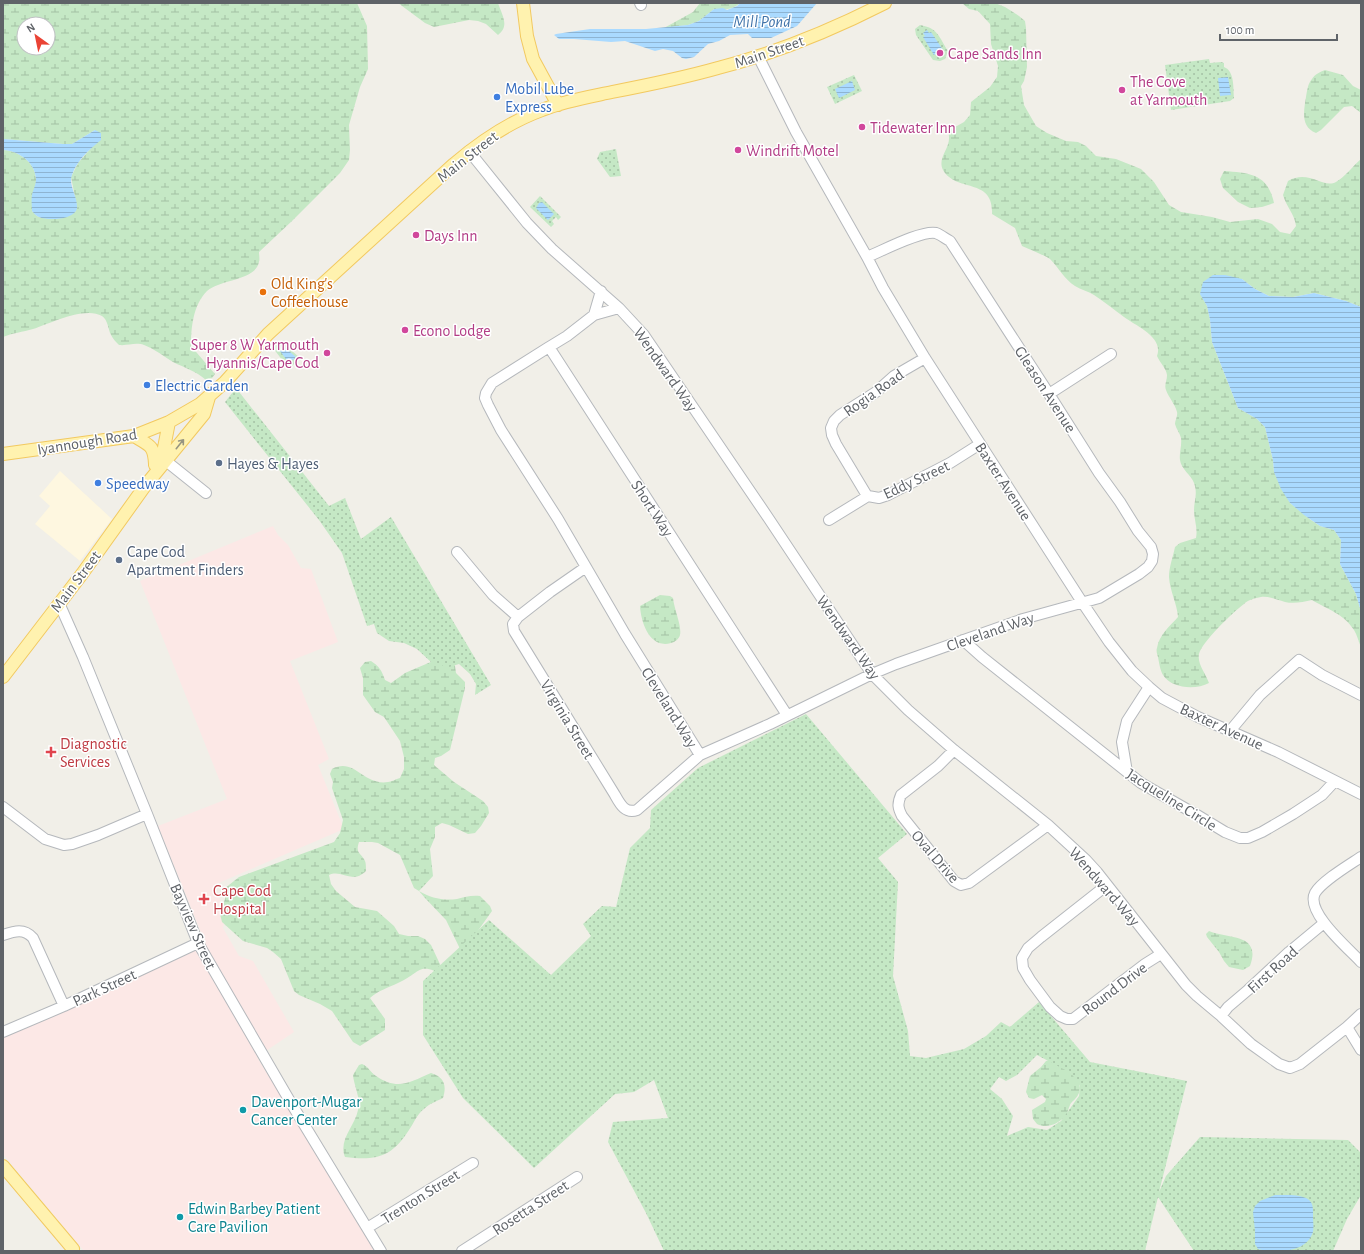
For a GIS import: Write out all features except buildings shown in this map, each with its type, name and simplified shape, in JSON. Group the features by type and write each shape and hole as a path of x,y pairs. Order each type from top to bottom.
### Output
{"main road":[{"path":"523,3 527,36 533,59 558,105"},
{"name":"Main Street","path":"161,463 169,422 185,414 209,397 225,382 268,334 322,286 417,197 469,151 500,130 522,118 572,100 704,72 758,56 800,42 884,3"},
{"name":"Main Street","path":"3,676 59,603 161,463 204,414 209,397"},
{"name":"Iyannough Road","path":"3,454 134,436 169,422"},
{"path":"134,436 148,444 154,450 161,463"},
{"path":"3,1166 73,1250"}],"street":[{"name":"Baxter Avenue","path":"758,56 796,132 883,288 925,358 1082,602 1132,671 1149,688 1162,698 1198,717 1278,752 1361,794"},
{"name":"Wendward Way","path":"469,151 527,223 552,249 619,308 644,335 872,674 908,710 954,750 1048,825 1086,860 1161,954 1197,996 1251,1044 1279,1064 1290,1068 1300,1064 1346,1028"},
{"name":"Gleason Avenue","path":"867,257 926,233 938,234 950,241 1050,394 1099,473 1120,502 1138,531 1151,547"},
{"path":"594,315 601,291"},
{"path":"549,347 567,336 594,315 619,308"},
{"name":"Cleveland Way","path":"549,347 492,383 488,388 485,398 494,417 558,519 625,634 700,755 770,724 872,674 1023,619 1099,598 1148,567 1152,562 1151,547"},
{"name":"Short Way","path":"549,347 787,715"},
{"path":"1050,394 1111,354"},
{"name":"Rogia Road","path":"868,496 836,444 831,428 834,421 840,414 876,392 894,376 925,358"},
{"name":"Eddy Street","path":"830,520 868,496 879,498 888,495 950,463 980,444"},
{"path":"161,463 206,493"},
{"path":"457,552 493,595 518,617 586,566"},
{"name":"Bayview Street","path":"59,603 83,657 198,943 291,1103 381,1251"},
{"name":"Virginia Street","path":"518,617 513,624 514,631 622,807 632,812 637,810 700,755"},
{"name":"Jacqueline Circle","path":"963,640 982,657 1141,783 1225,832 1240,838 1248,838 1262,832 1288,817 1322,795 1335,782"},
{"path":"1230,731 1260,695 1299,660 1322,675 1361,696"},
{"path":"1127,772 1122,742 1127,721 1149,688"},
{"name":"Oval Drive","path":"954,750 938,766 901,795 898,801 898,808 902,816 954,881 961,886 969,883 1048,825"},
{"path":"3,807 45,839 64,844 72,844 98,836 147,814"},
{"path":"1361,857 1328,880 1315,894 1314,902 1316,910 1324,923 1361,962"},
{"name":"Round Drive","path":"1107,885 1028,948 1022,958 1023,968 1050,1007 1060,1016 1073,1019 1145,964 1161,954"},
{"name":"First Road","path":"1221,1016 1228,1007 1289,952 1324,923"},
{"name":"Park Street","path":"3,935 17,930 30,934 64,1006 198,943"},
{"path":"3,1032 64,1006"},
{"path":"1361,1014 1346,1028 1361,1050"},
{"name":"Trenton Street","path":"367,1228 473,1163"},
{"name":"Rosetta Street","path":"462,1251 577,1177"}],"shaded area":[{"path":"60,471 112,519 80,561 35,524 50,506 39,496"},
{"name":"Cape Cod Hospital","path":"273,526 278,535 288,545 301,568 311,569 338,642 290,661 329,759 318,765 344,829 214,885 226,914 223,928 239,956 253,961 294,1032 257,1057 376,1251 84,1251 3,1154 3,1037 206,945 158,826 227,799 140,581"}],"green space":[{"path":"3,3 357,3 367,26 368,69 360,87 349,125 349,160 340,173 259,252 259,261 256,268 251,273 213,287 207,291 199,303 194,317 191,346 215,374 212,378 206,380 148,346 138,344 119,345 110,333 107,322 104,318 95,313 68,316 33,329 3,337 3,150 20,155 33,167 36,187 32,211 41,218 75,212 77,207 71,177 78,163 92,147 95,130 72,144 3,139"},
{"path":"398,3 498,3 504,20 504,28 498,35 486,24 469,20 434,27 425,23"},
{"path":"700,3 740,3 728,9 714,9 699,21 688,25 664,28 693,12"},
{"path":"962,3 995,3 1005,7 1025,21 1027,67 1024,81 1021,86 1024,105 1036,126 1047,133 1066,141 1078,142 1086,146 1096,156 1116,159 1141,169 1154,182 1169,205 1181,212 1212,217 1230,222 1258,219 1272,224 1280,232 1290,234 1296,226 1294,218 1283,195 1288,181 1303,177 1326,183 1336,182 1361,159 1361,307 1346,301 1314,293 1293,297 1269,296 1255,289 1242,279 1200,293 1207,306 1212,342 1238,408 1257,419 1265,427 1273,460 1274,472 1290,503 1320,526 1334,530 1341,540 1340,564 1356,594 1361,612 1361,648 1357,636 1350,624 1335,612 1312,600 1292,603 1261,597 1250,600 1239,608 1218,628 1201,649 1199,661 1209,683 1198,687 1178,686 1167,680 1163,675 1157,652 1158,643 1168,627 1178,617 1169,577 1170,566 1175,547 1180,543 1196,538 1197,531 1194,510 1196,494 1195,487 1193,480 1181,463 1181,438 1175,424 1177,412 1165,388 1167,375 1157,356 1158,349 1156,343 1148,333 1102,300 1071,283 1050,259 1022,246 1015,228 992,214 991,202 987,195 981,190 956,181 949,177 943,170 942,161 949,141 948,131 964,122 970,115 971,102 990,87 997,77 998,66 991,44 990,24 978,11 969,9"},
{"path":"920,25 931,28 940,37 948,51 945,59 940,61 933,60 916,35 915,29"},
{"path":"1209,59 1210,63 1224,63 1224,67 1230,72 1233,81 1234,98 1230,101 1171,110 1165,65"},
{"path":"1325,70 1343,75 1353,86 1361,90 1361,113 1352,106 1344,107 1321,130 1316,133 1307,127 1305,122 1305,102 1308,87 1313,77 1319,72"},
{"path":"854,75 862,91 835,104 827,87"},
{"path":"616,149 621,176 610,177 597,159 600,152"},
{"path":"1224,171 1250,174 1256,177 1267,186 1274,203 1262,207 1250,208 1238,202 1223,188 1220,179"},
{"path":"540,196 561,217 558,220 556,217 552,221 554,224 551,227 530,207"},
{"path":"277,341 280,344 282,342 300,358 291,367 286,365 273,348"},
{"path":"236,388 329,506 345,498 361,539 391,517 491,685 475,695 476,684 470,674 459,664 446,668 442,665 432,663 417,649 404,643 389,641 377,633 374,624 367,626 342,553 319,520 225,402"},
{"path":"660,595 670,596 673,598 679,622 679,636 677,640 671,643 664,644 657,642 648,633 642,620 640,606"},
{"path":"454,659 456,673 465,682 465,688 450,750 435,758 434,765 454,782 483,801 488,807 489,813 475,833 468,834 442,823 435,827 435,837 430,849 433,876 419,891 414,888 400,855 378,843 359,842 358,851 365,861 366,866 366,871 361,875 352,877 338,874 329,875 331,884 336,891 355,907 377,911 394,926 399,934 418,936 425,939 431,945 446,977 430,969 420,970 406,979 373,995 370,998 385,1019 385,1030 360,1046 353,1042 332,1011 299,995 294,991 281,959 267,948 243,941 222,922 220,914 226,896 224,889 239,877 334,842 340,833 343,820 332,788 333,782 330,774 332,769 340,766 347,767 379,782 389,782 400,778 404,769 404,757 400,741 384,717 375,712 363,695 363,678 360,668 365,662 371,661 374,663 380,669 385,680 391,683 405,673 433,661"},
{"path":"806,714 907,834 878,858 898,882 893,976 908,1031 910,1056 926,1058 964,1049 986,1036 1001,1022 1010,1027 1039,1002 1090,1062 1187,1081 1159,1192 1166,1176 1200,1137 1348,1140 1361,1153 1361,1195 1347,1219 1333,1251 1194,1251 1158,1197 1145,1251 664,1251 646,1213 608,1142 613,1122 668,1118 654,1080 634,1092 615,1094 534,1168 463,1098 423,1035 423,981 489,920 551,975 591,936 583,924 602,906 616,907 630,848 650,828 651,810 698,768","holes":["1037,1055 1071,1073 1080,1086 1079,1096 1061,1121 1047,1130 1028,1127 1007,1136 1013,1116 1002,1099 990,1089 999,1077 1006,1081 1017,1075"]},
{"path":"419,891 433,897 452,900 471,896 480,896 490,906 492,911 462,953 446,920"},
{"path":"1209,931 1241,939 1247,943 1251,948 1252,955 1250,966 1243,970 1229,967 1207,937 1206,934"},
{"path":"1050,1060 1061,1065 1072,1073 1079,1083 1080,1089 1065,1117 1055,1124 1044,1126 1037,1124 1033,1119 1032,1110 1045,1102 1046,1099 1042,1095 1034,1099 1029,1098 1026,1092 1030,1076 1046,1061"},
{"path":"362,1064 384,1081 398,1084 410,1082 431,1073 442,1079 445,1089 443,1098 426,1107 417,1116 403,1139 389,1151 374,1157 345,1157 343,1151 345,1139 359,1106 353,1075 359,1065"}],"water":[{"name":"Mill Pond","path":"740,3 817,3 797,26 771,38 752,38 748,34 730,35 719,41 708,44 694,57 686,59 682,58 673,51 663,49 655,51 625,41 611,42 559,39 554,35 590,29 646,29 688,25 699,21 714,9 723,8 727,10 737,6"},
{"path":"927,30 929,33 931,32 943,50 934,55 923,37 925,36 923,33"},
{"path":"1228,77 1231,95 1220,96 1218,78"},
{"path":"852,81 855,90 839,98 835,89"},
{"path":"95,130 101,133 101,140 80,160 71,179 77,204 75,212 66,217 54,219 37,216 32,211 32,193 36,183 33,167 20,155 3,150 3,139 72,144"},
{"path":"542,202 554,214 548,220 536,208 539,203"},
{"path":"1213,275 1225,275 1242,279 1255,289 1269,296 1293,297 1314,293 1346,301 1361,307 1361,612 1356,594 1340,564 1341,540 1334,530 1320,526 1290,503 1281,489 1274,472 1273,460 1265,427 1257,419 1238,408 1212,342 1207,306 1200,294 1203,282"},
{"path":"284,347 296,357 289,363 280,351"},
{"path":"1275,1195 1299,1196 1306,1198 1312,1204 1313,1232 1304,1244 1291,1250 1262,1250 1258,1249 1255,1244 1253,1212 1255,1206 1260,1201"}],"place":[{"name":"Cape Sands Inn","path":"940,53"},
{"name":"The Cove at Yarmouth","path":"1122,90"},
{"name":"Mobil Lube Express","path":"497,97"},
{"name":"Tidewater Inn","path":"862,127"},
{"name":"Windrift Motel","path":"738,150"},
{"name":"Days Inn","path":"416,235"},
{"name":"Old King's Coffeehouse","path":"263,292"},
{"name":"Econo Lodge","path":"405,330"},
{"name":"Super 8 W Yarmouth Hyannis/Cape Cod","path":"327,353"},
{"name":"Electric Garden","path":"147,385"},
{"name":"Hayes & Hayes","path":"219,463"},
{"name":"Speedway","path":"98,483"},
{"name":"Cape Cod Apartment Finders","path":"119,560"},
{"name":"Diagnostic Services","path":"51,752"},
{"name":"Cape Cod Hospital","path":"204,899"},
{"name":"Davenport-Mugar Cancer Center","path":"243,1110"},
{"name":"Edwin Barbey Patient Care Pavilion","path":"180,1217"}]}
